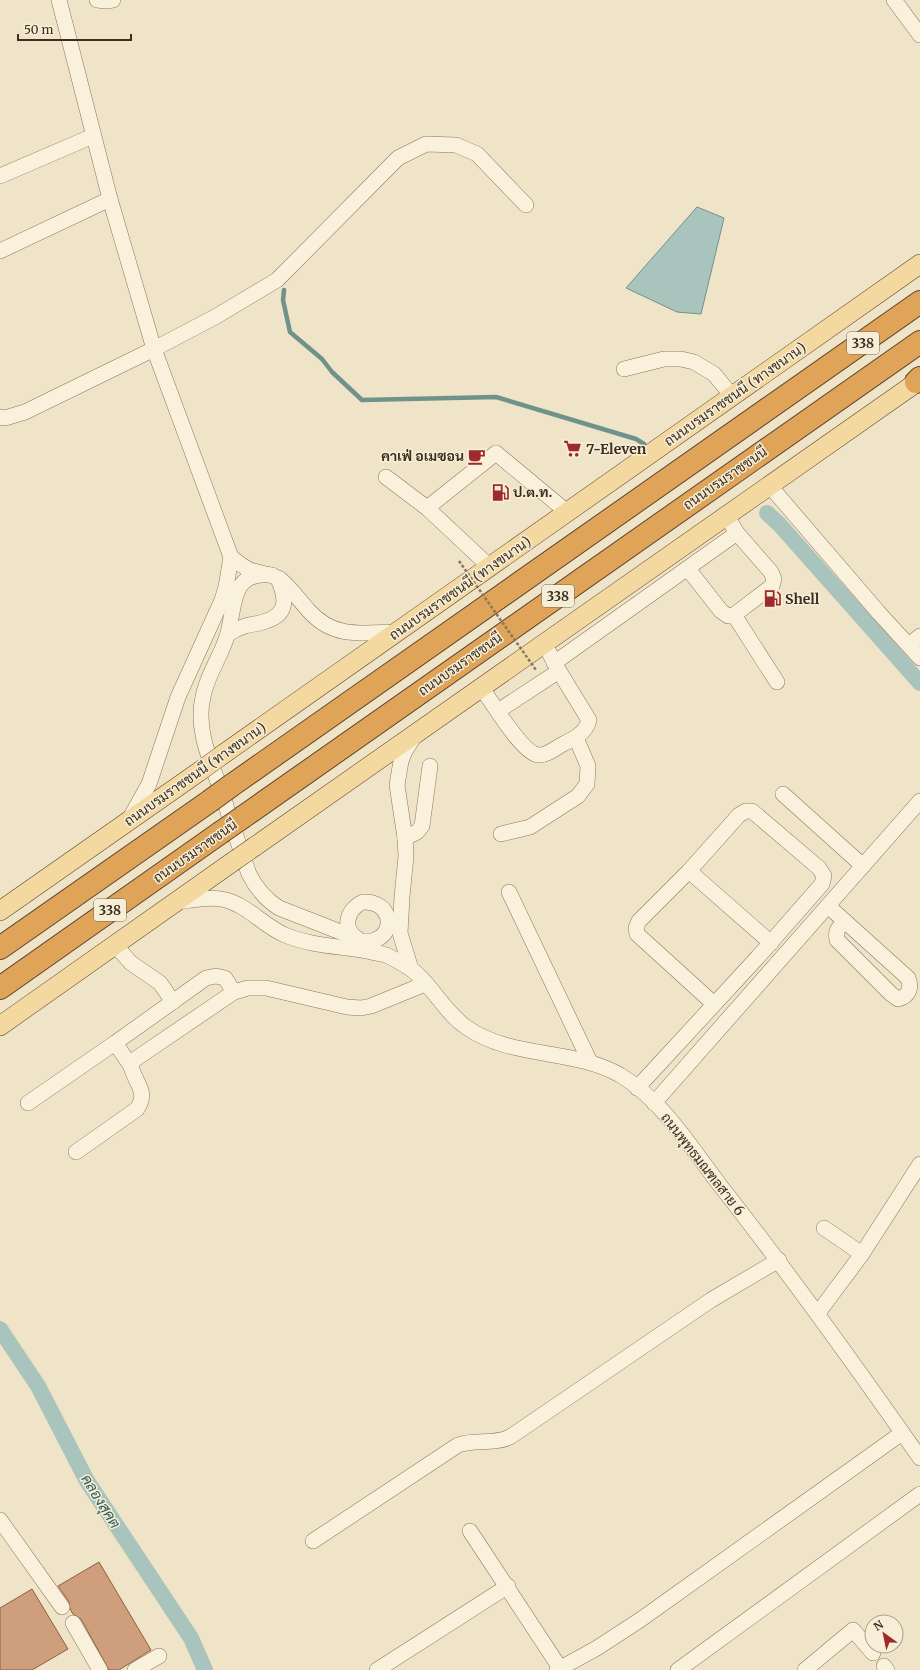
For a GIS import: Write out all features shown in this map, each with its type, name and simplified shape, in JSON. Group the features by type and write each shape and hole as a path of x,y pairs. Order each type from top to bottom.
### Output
{"highway":[{"path":"805,384 920,286"},
{"name":"338","path":"0,948 920,302"},
{"name":"ถนนบรมราชชนนี","path":"0,988 920,342"}],"main road":[{"name":"ถนนบรมราชชนนี (ทางขนาน)","path":"0,911 920,264"},
{"name":"338","path":"0,1026 919,380"}],"street":[{"path":"59,0 110,199 154,349 231,557 226,587 222,600"},
{"path":"97,0 113,0"},
{"path":"894,0 920,35"},
{"path":"0,176 93,136"},
{"path":"0,417 5,418 25,412 154,349 215,317 277,280 398,158 426,144 456,145 477,154 526,205"},
{"path":"0,251 110,199"},
{"path":"624,369 664,359 681,359 694,362 714,374 732,396"},
{"path":"427,508 496,453 567,512"},
{"path":"386,477 427,508 490,567"},
{"path":"769,485 879,613 915,640 920,658"},
{"path":"688,569 721,611 728,616 734,616 772,586 774,579 771,572 737,533 726,515"},
{"path":"498,711 737,533"},
{"path":"231,557 248,569 275,576 288,586 312,614 329,627 351,633 397,632"},
{"path":"128,822 152,778 178,697 222,600 233,582 240,576 248,572 257,572"},
{"path":"228,634 245,626 267,621 280,613 285,602 283,589 275,576 263,574 252,576 246,579 238,588 228,634 205,685 200,709 200,720 205,745 249,874 258,890 271,903 279,908 359,939 387,955"},
{"path":"734,616 777,682"},
{"path":"481,687 525,749 533,754 540,755 576,738 587,727 589,720 556,667 544,643"},
{"name":"ถนนพุทธมณฑลสาย 6","path":"411,969 400,933 406,856 405,838 397,785 398,772 405,751 417,732"},
{"path":"501,834 530,827 578,796 587,784 588,766 576,738"},
{"path":"405,838 417,832 422,826 430,766"},
{"path":"783,794 863,866"},
{"path":"654,1103 920,801"},
{"path":"637,1088 771,943 822,884 824,876 819,868 752,811 746,811 739,816 689,871 640,921 636,928 637,934 646,943 714,1004"},
{"path":"689,871 771,943"},
{"path":"509,892 590,1062"},
{"path":"321,945 359,939 374,940 380,937 387,927 388,920 402,897"},
{"name":"ถนนพุทธมณฑลสาย 6","path":"176,902 214,898 228,901 239,905 269,927 284,935 321,945 387,955 411,969 446,1009 466,1028 488,1039 515,1048 590,1062 619,1075 637,1088 654,1103 668,1119 779,1260 920,1458"},
{"path":"359,939 349,928 348,922 352,910 357,905 363,902 377,903 382,907 388,920"},
{"path":"828,906 845,921 908,978 910,984 909,992 904,997 898,998 892,994 837,940 835,933 837,928 845,921"},
{"path":"115,946 131,963 160,983 173,1002"},
{"path":"28,1103 206,978 216,976 225,978 234,992"},
{"path":"131,1066 134,1060 234,992 248,988 266,988 347,1007 361,1008 371,1006 425,984"},
{"path":"76,1152 137,1109 142,1101 142,1092 133,1074 131,1066 115,1043"},
{"path":"818,1313 862,1254 920,1164"},
{"path":"824,1228 862,1254"},
{"path":"313,1541 458,1445 475,1441 500,1441 510,1437 711,1300 779,1260"},
{"path":"470,1531 508,1586 559,1669 640,1620 902,1433"},
{"path":"678,1670 920,1494"},
{"path":"0,1520 62,1607"},
{"path":"377,1670 508,1586"},
{"path":"73,1623 100,1670"},
{"path":"805,1670 853,1630 864,1643"},
{"path":"135,1670 159,1656"}],"path":[{"path":"459,561 536,670"}],"water":[{"path":"697,207 724,218 701,314 677,312 626,288"}],"building":[{"path":"99,1562 151,1650 119,1670 109,1670 81,1619 73,1614 70,1609 69,1602 58,1586"},
{"path":"32,1589 68,1649 32,1670 0,1670 0,1608"}],"waterway":[{"path":"284,290 283,300 290,332 322,359 332,372 362,400 496,397 636,439 644,444"},
{"path":"767,513 779,524 920,683"},
{"name":"คลองสุคต","path":"0,1329 38,1386 87,1481 191,1638 205,1670"}],"place":[{"name":"7-Eleven","path":"573,449"},
{"name":"คาเฟ่ อเมซอน","path":"477,456"},
{"name":"ป.ต.ท.","path":"500,492"},
{"name":"Shell","path":"772,599"}]}
